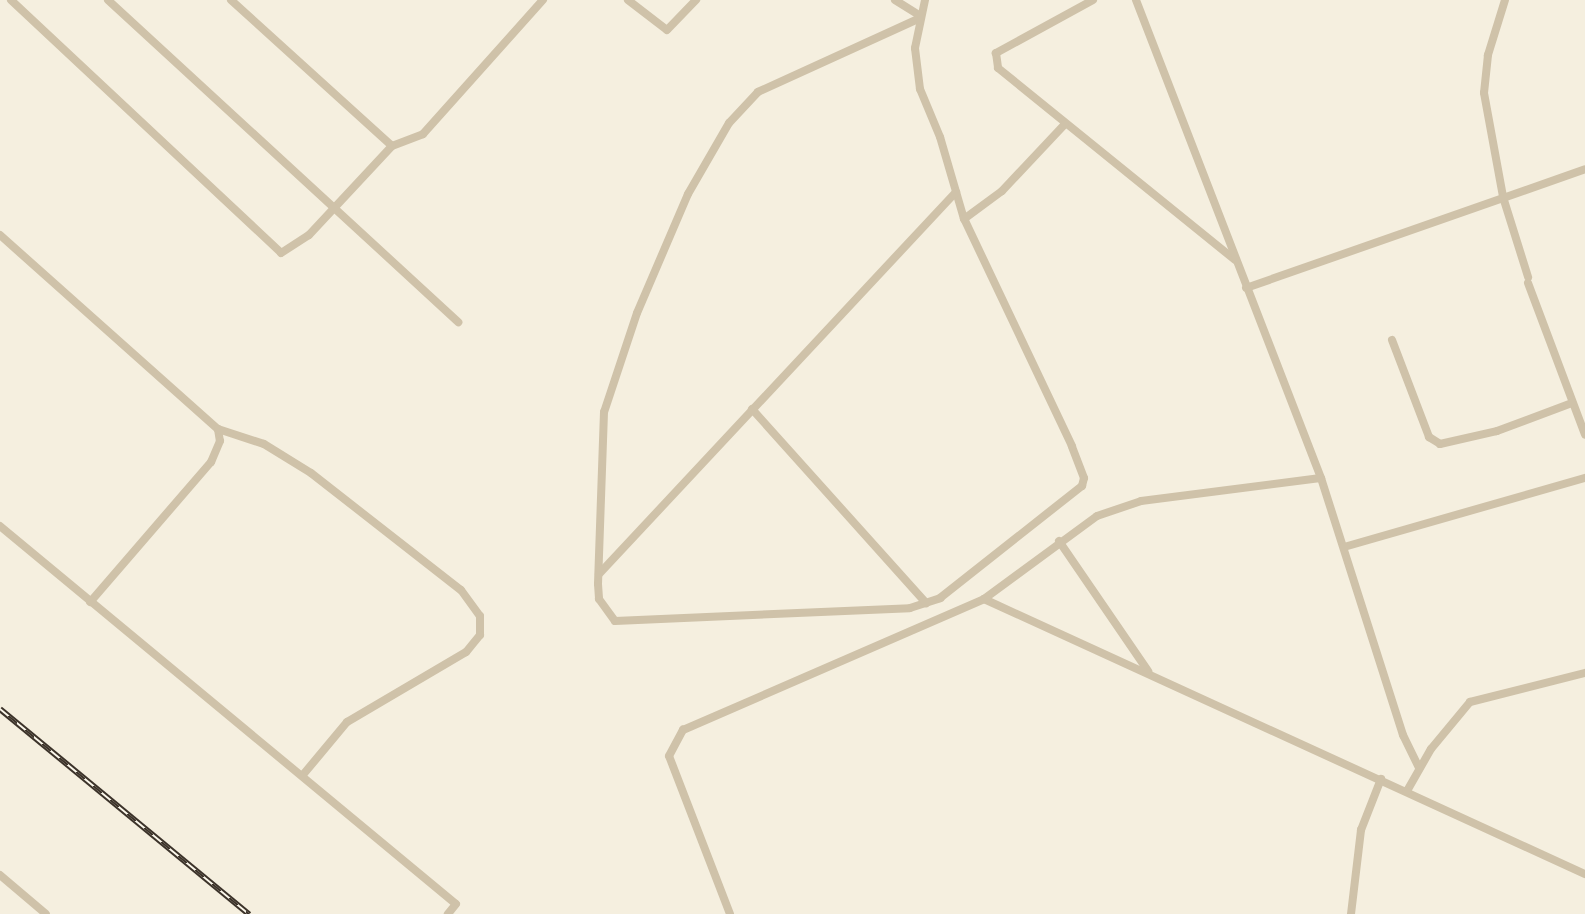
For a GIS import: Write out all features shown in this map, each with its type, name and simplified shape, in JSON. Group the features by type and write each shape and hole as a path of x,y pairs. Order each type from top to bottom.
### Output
{"lane":[{"path":"11,0 273,251 290,249 335,207 392,146 423,134 543,0"},
{"path":"108,0 458,322"},
{"path":"231,0 392,146"},
{"path":"628,0 667,30 696,0"},
{"path":"895,0 918,17"},
{"path":"918,17 774,81 743,106 715,144 648,285 608,390 601,430 598,574 599,599 615,621 910,608 926,603 1059,508 1076,494 1084,478 964,219 920,89 918,17 925,0"},
{"path":"1093,0 993,58 1064,125 1236,261"},
{"path":"1136,0 1321,478 1403,735 1419,768"},
{"path":"1505,0 1488,55 1484,93 1503,197 1528,280 1585,435"},
{"path":"964,219 1002,191 1064,125"},
{"path":"1246,288 1585,170"},
{"path":"598,574 956,192"},
{"path":"0,235 218,429 264,444 311,472 461,590 480,616 480,635 466,651 347,722 303,776"},
{"path":"1392,340 1429,437 1440,444 1497,431 1572,403"},
{"path":"752,409 926,603"},
{"path":"90,602 211,462 220,441 218,429"},
{"path":"730,914 673,772 671,742 683,730 984,599 1059,541 1097,516 1141,501 1321,478"},
{"path":"1344,547 1585,478"},
{"path":"0,526 456,904 448,914"},
{"path":"1059,541 1148,673"},
{"path":"984,599 1585,874"},
{"path":"1407,791 1419,768 1470,702 1585,673"},
{"path":"1351,914 1360,830 1381,779"},
{"path":"0,875 46,914"}],"railway":[{"path":"0,709 249,914"}]}
